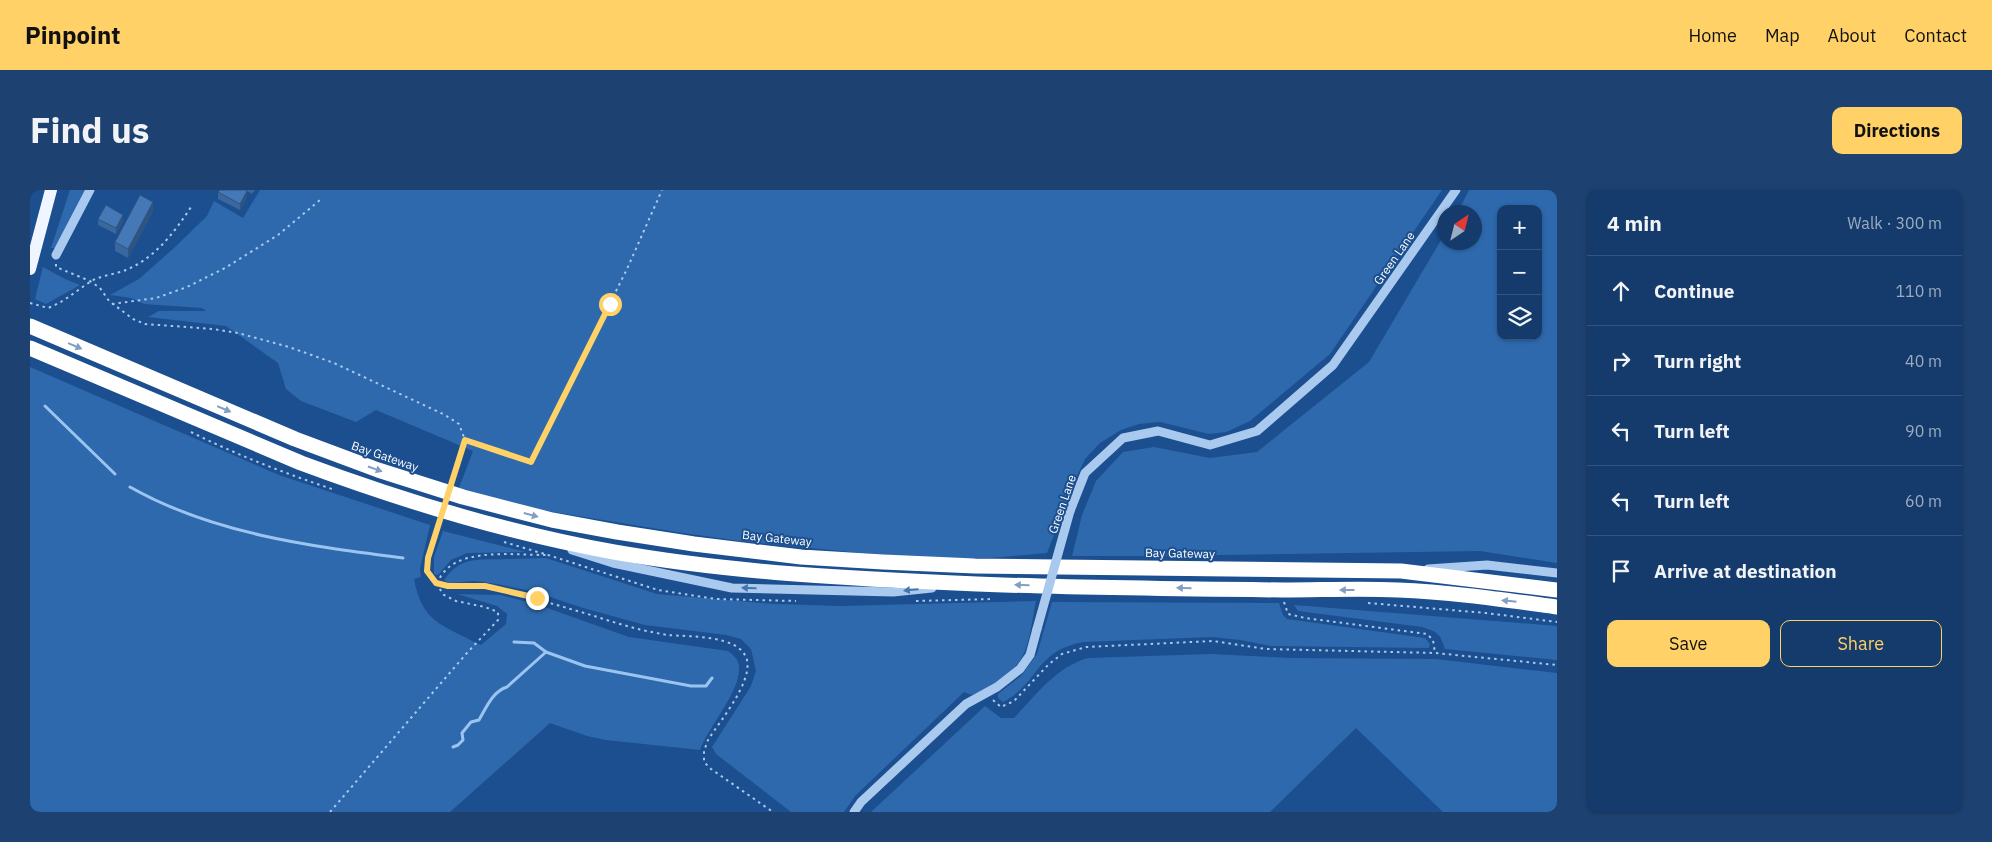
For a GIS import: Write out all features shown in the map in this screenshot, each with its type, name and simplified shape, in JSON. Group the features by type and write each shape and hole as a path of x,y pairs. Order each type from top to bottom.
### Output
{"highway":[{"name":"Bay Gateway","path":"30,326 228,411 337,455 424,485 552,520 694,544 801,557 975,566 1401,571 1557,590"},
{"path":"30,348 342,479 454,515 614,552 689,563 796,574 977,584 1282,590 1398,590 1557,607"}],"main road":[{"path":"30,269 51,190"}],"street":[{"path":"56,255 90,190"},
{"name":"Green Lane","path":"854,812 861,802 966,704 998,687 1020,669 1030,655 1070,511 1085,473 1123,438 1158,431 1210,445 1257,431 1333,365 1456,190"},
{"path":"1401,571 1487,565 1557,573"}],"path":[{"path":"465,440 531,462 628,269 662,190"},
{"path":"112,304 156,298 225,268 278,235 320,200"},
{"path":"30,303 48,308 83,289 90,281 139,264 151,256 176,230 191,207"},
{"path":"56,255 56,267 90,281 100,288 112,304 133,319 145,324 213,329 238,333 308,353 445,415 459,424 465,440 428,558 427,571 444,595 456,601 485,607 498,612 498,620 330,812"},
{"path":"436,583 448,568 459,560 472,556 548,554"},
{"path":"436,583 448,586 485,586 537,598 635,629 667,635 725,641 739,648 746,658 747,670 744,683 708,740 704,751 704,762 774,812"},
{"path":"1292,600 1283,600 1288,614 1427,634 1434,640 1435,653"},
{"path":"1364,603 1486,613 1557,622"},
{"path":"986,694 1001,707 1014,702 1048,664 1062,654 1086,647 1213,641 1266,649 1435,653 1557,665"}],"shaded area":[{"path":"70,190 87,190 55,248 51,248"},
{"path":"260,190 1442,190 1330,354 1250,421 1226,432 1209,434 1160,422 1139,424 1121,430 1100,443 1085,459 1047,553 990,558 930,558 740,541 683,533 529,508 459,488 473,451 376,410 356,422 301,401 286,389 278,363 226,326 148,317 159,311 206,311 202,308 144,304 131,298 110,295 139,279 174,248 207,216 214,201 243,218"},
{"path":"1469,190 1557,190 1557,563 1480,551 1072,556 1082,515 1096,481 1123,452 1154,447 1210,458 1257,452 1369,362 1437,247 1437,250 1482,250 1482,205 1462,205"},
{"path":"43,267 80,285 46,304 35,299"},
{"path":"30,367 279,475 430,525 420,569 421,577 414,579 422,604 428,613 443,626 476,643 481,645 506,624 507,614 497,606 457,594 500,595 536,604 629,637 728,651 737,660 739,672 732,694 700,750 606,740 587,736 550,723 450,812 30,812"},
{"path":"443,531 526,552 467,553 451,560 438,575 434,574 434,557"},
{"path":"546,558 657,594 774,604 840,606 1036,601 1026,648 1023,656 1012,671 989,688 972,695 964,692 855,796 844,812 791,812 716,754 712,747 751,686 756,671 751,649 741,639 726,635 645,625 583,608 532,591 497,584 475,581 449,583 444,580 457,566 472,560"},
{"path":"1052,602 1279,603 1283,615 1287,619 1425,638 1430,644 1429,648 1271,646 1212,637 1084,642 1068,646 1056,652 1046,660 1015,695 1003,702 998,698 998,694 1021,676 1037,654"},
{"path":"1294,605 1557,626 1557,660 1445,649 1437,634 1422,627 1298,611"},
{"path":"1210,654 1290,658 1436,659 1557,673 1557,812 1443,812 1356,728 1270,812 871,812 985,706 1001,718 1014,718 1056,675 1077,662 1088,658"}],"building":[{"path":"220,190 247,191 240,204 218,192"},
{"path":"140,195 153,202 128,249 115,242"},
{"path":"106,205 123,215 116,228 98,219"}],"waterway":[{"path":"45,406 115,474"},
{"path":"130,487 162,503 228,527 298,543 403,558"},
{"path":"514,642 534,643 546,652"},
{"path":"453,747 463,740 462,733 471,722 479,720 494,696 507,687 546,652 585,666 691,686 706,686 712,678"}],"route":[{"path":"537,598 485,586 448,586 436,583 427,571 428,558 465,440 531,462 610,304"}]}
